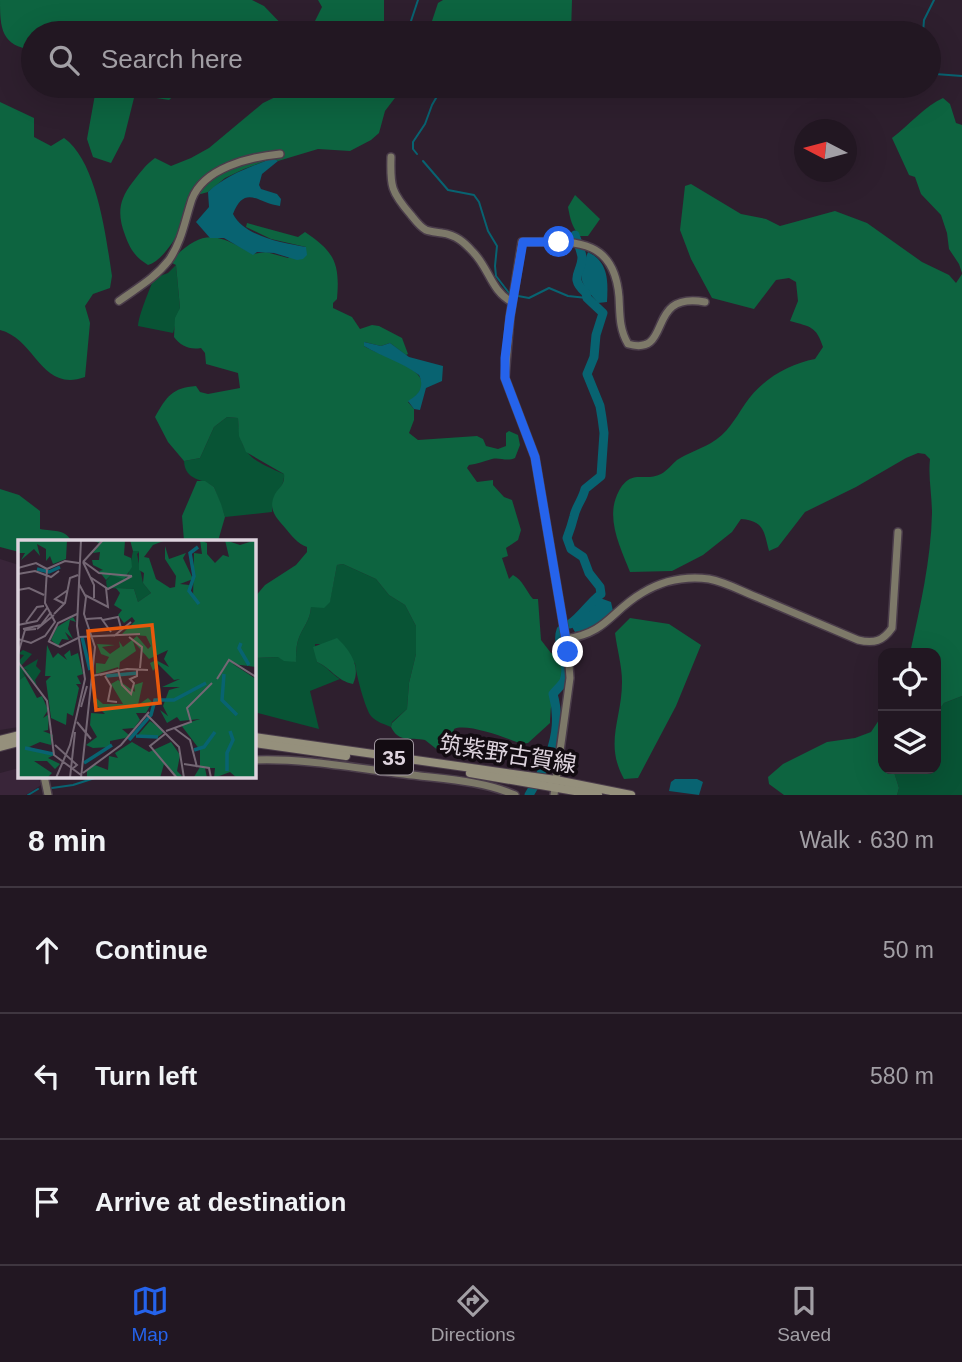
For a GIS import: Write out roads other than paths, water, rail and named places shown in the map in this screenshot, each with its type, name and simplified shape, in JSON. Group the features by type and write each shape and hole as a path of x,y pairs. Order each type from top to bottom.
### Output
{"main road":[{"path":"0,740 18,735"},
{"name":"筑紫野古賀線","path":"256,737 537,780 555,787 598,795"},
{"path":"0,747 18,742"},
{"name":"筑紫野古賀線","path":"256,743 537,780"},
{"name":"筑紫野古賀線","path":"555,787 631,795"}],"street":[{"path":"119,301 150,279 170,259 180,241 193,197 207,178 230,166 280,154"},
{"path":"391,157 390,181 397,200 427,231 453,235 461,240 484,264 495,288 512,302"},
{"path":"555,787 570,678 566,639 535,457 505,378 512,302 523,242 582,244 602,253 612,267 618,285 620,321 628,344 638,347 648,345 656,337 669,309 679,302 688,299 705,302"},
{"path":"566,639 590,634 606,624 639,594 653,587 694,578 723,583 858,640 869,643 878,641 886,637 892,628 898,532"},
{"path":"256,760 303,762 412,775 496,788 515,795"}],"water":[{"path":"273,158 278,161 262,174 259,185 261,189 277,194 281,199 280,206 248,197 242,199 233,214 239,222 255,233 276,241 306,247 307,255 303,259 297,260 274,253 257,252 253,255 224,238 210,238 196,222 209,207 208,192 215,186 239,172"},
{"path":"588,252 604,267 607,302 598,303 583,284 581,274"},
{"path":"364,342 381,346 390,343 409,357 443,366 442,381 426,388 420,410 414,409 408,401 419,391 419,375 364,346"},
{"path":"600,598 611,602 613,611 591,629 575,632 572,627"},
{"path":"675,779 697,779 703,782 699,795 669,791 671,782"}],"waterway":[{"path":"411,21 418,0"},
{"path":"924,21 934,0"},
{"path":"941,74 962,76"},
{"path":"417,154 413,149 413,142 425,124 436,98"},
{"path":"423,161 448,190 474,195 479,202 488,231 497,246 496,276 509,293"},
{"path":"570,624 601,594 600,587 589,573 583,557 571,549 567,538 585,489 601,476 604,433 600,406 587,374 594,357 596,335 603,313 587,298 578,283 577,275 582,257 575,235"},
{"path":"518,296 529,298 549,288 568,296 587,298"},
{"path":"529,795 548,759 555,734 557,721 553,694 566,675 560,642 561,630"},
{"path":"52,788 95,778"},
{"path":"28,795 38,789"}]}
